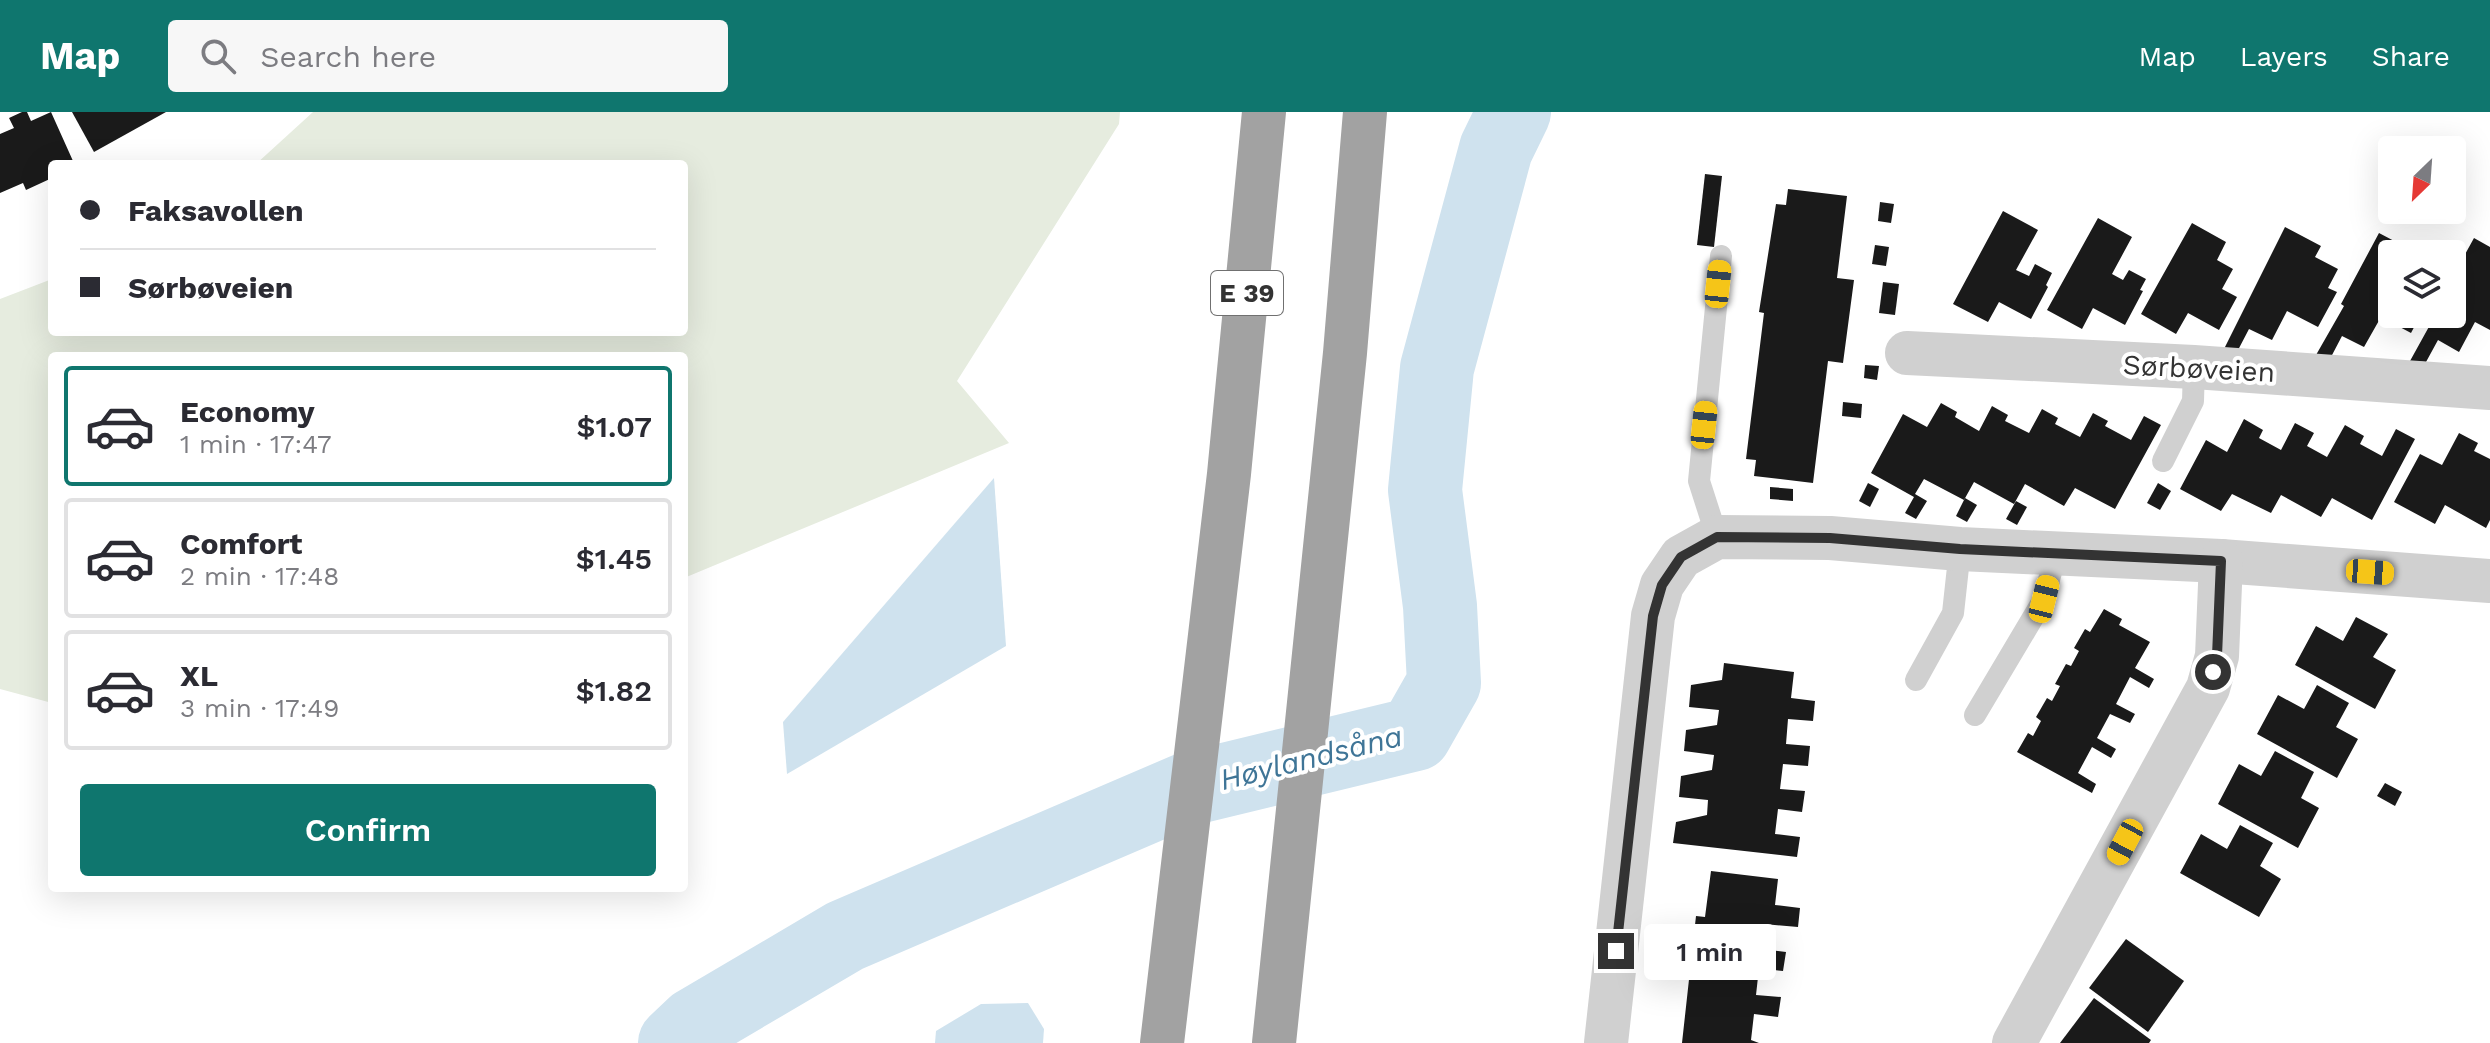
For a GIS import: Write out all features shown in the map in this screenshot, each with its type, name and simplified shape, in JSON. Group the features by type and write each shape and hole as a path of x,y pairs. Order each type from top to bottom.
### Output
{"highway":[{"name":"E 39","path":"1162,1043 1229,474 1264,112"},
{"path":"1274,1043 1365,112"}],"street":[{"name":"Sørbøveien","path":"1907,353 2194,367 2490,388"},
{"path":"1606,1043 1653,616 1662,585 1681,557 1717,537 1830,538 1960,549 2221,561 2490,581"},
{"path":"2014,1043 2208,688 2217,656 2221,561"}],"lane":[{"path":"1717,537 1699,481 1721,256"},
{"path":"2163,461 2193,401 2194,367"},
{"path":"1916,680 1953,613 1960,549"},
{"path":"1975,715 2044,599 2056,553"}],"shaded area":[{"path":"313,112 1120,112 1119,124 957,381 1009,443 688,576 688,352 48,352 48,702 0,689 0,299 48,281 48,336 688,336 688,160 260,160"}],"water":[{"path":"994,478 1006,646 787,774 783,722"},
{"path":"1028,1003 1044,1029 1043,1043 935,1043 936,1031 981,1004"}],"building":[{"path":"27,112 31,121 51,112 73,160 48,160 48,180 26,190 23,183 0,193 0,134 14,128 9,118"},
{"path":"72,112 166,112 94,152"},
{"path":"1705,174 1722,176 1714,247 1697,245"},
{"path":"1788,189 1847,196 1837,278 1854,280 1843,363 1828,361 1813,483 1754,476 1756,460 1746,459 1764,313 1759,312 1776,204 1786,205"},
{"path":"1880,202 1894,204 1891,223 1878,221"},
{"path":"2003,211 2038,230 2016,270 2029,276 2035,264 2052,273 2031,319 1999,302 1988,322 1953,304"},
{"path":"2098,218 2132,237 2112,274 2123,280 2129,270 2146,279 2125,325 2093,308 2082,329 2047,310"},
{"path":"2192,223 2226,242 2217,260 2233,269 2222,289 2237,297 2219,330 2188,313 2176,334 2141,314"},
{"path":"2285,227 2321,246 2315,257 2338,269 2328,288 2337,292 2318,327 2287,311 2272,340 2249,329 2237,352 2223,351"},
{"path":"2379,233 2392,240 2378,240 2378,322 2364,347 2342,336 2331,357 2316,355 2344,306 2341,304"},
{"path":"2474,238 2490,247 2490,330 2475,322 2459,352 2438,340 2426,362 2410,361 2428,328 2466,328 2466,253"},
{"path":"1875,245 1889,247 1886,266 1872,264"},
{"path":"1883,282 1899,284 1895,315 1879,313"},
{"path":"1865,365 1879,366 1877,380 1864,378"},
{"path":"1843,402 1862,404 1861,418 1842,416"},
{"path":"1941,403 1957,412 1955,417 1979,431 1992,406 2008,415 2005,421 2029,433 2042,409 2058,418 2055,424 2080,437 2093,413 2108,421 2105,426 2131,440 2144,416 2161,425 2115,509 2075,488 2064,506 2025,484 2014,504 1974,482 1964,500 1924,479 1915,494 1927,501 1916,519 1905,513 1914,497 1871,473 1903,414 1927,427"},
{"path":"2244,419 2263,430 2259,438 2281,450 2295,423 2314,433 2307,446 2327,457 2345,425 2364,436 2360,444 2382,456 2396,429 2415,439 2372,520 2332,498 2321,517 2281,495 2271,513 2232,494 2221,511 2180,489 2206,440 2227,452"},
{"path":"2459,433 2478,443 2474,451 2490,459 2490,520 2486,528 2445,505 2435,524 2394,502 2420,454 2442,465"},
{"path":"1868,483 1879,489 1870,507 1859,501"},
{"path":"2158,483 2171,491 2160,510 2147,503"},
{"path":"1770,487 1793,489 1793,501 1770,499"},
{"path":"1965,498 1977,505 1967,522 1956,516"},
{"path":"2016,501 2027,507 2017,525 2006,519"},
{"path":"2104,609 2122,619 2119,625 2150,642 2135,668 2154,679 2149,688 2130,677 2116,704 2135,714 2130,723 2110,714 2097,738 2116,749 2111,758 2092,747 2078,773 2096,784 2092,793 2017,752 2028,733 2033,736 2041,721 2036,717 2047,698 2052,701 2060,686 2055,684 2066,664 2071,666 2079,651 2074,648 2085,629 2090,632"},
{"path":"2356,617 2388,634 2373,657 2396,670 2375,709 2295,665 2316,626 2343,641"},
{"path":"1724,663 1794,672 1791,698 1815,701 1813,721 1788,719 1786,744 1810,746 1808,766 1783,764 1780,789 1805,791 1802,812 1778,809 1775,834 1800,837 1797,857 1673,843 1676,822 1707,815 1708,800 1679,797 1681,776 1712,770 1714,755 1684,751 1686,730 1717,725 1719,710 1689,707 1691,685 1722,680"},
{"path":"2317,685 2349,703 2336,727 2358,739 2337,778 2257,734 2278,695 2304,709"},
{"path":"2275,751 2314,772 2301,798 2319,808 2298,848 2218,804 2239,764 2261,776"},
{"path":"2385,783 2402,792 2395,806 2377,796"},
{"path":"2240,825 2273,843 2260,866 2281,879 2259,917 2180,873 2201,834 2227,849"},
{"path":"1711,871 1778,879 1775,905 1800,908 1798,927 1764,924 1761,949 1786,952 1783,971 1759,968 1756,995 1781,997 1778,1017 1754,1014 1751,1040 1759,1043 1682,1043 1696,916 1705,917"},
{"path":"2126,939 2184,981 2148,1032 2089,988"},
{"path":"2094,998 2151,1040 2149,1043 2060,1043"}],"waterway":[{"name":"Høylandsåna","path":"675,1043 694,1025 845,936 1188,789 1415,734 1444,683 1440,606 1425,490 1437,368 1496,149 1514,112"}],"route":[{"path":"1616,951 1653,616 1662,585 1681,557 1717,537 1830,538 1960,549 2221,561 2217,656 2213,672"}]}
